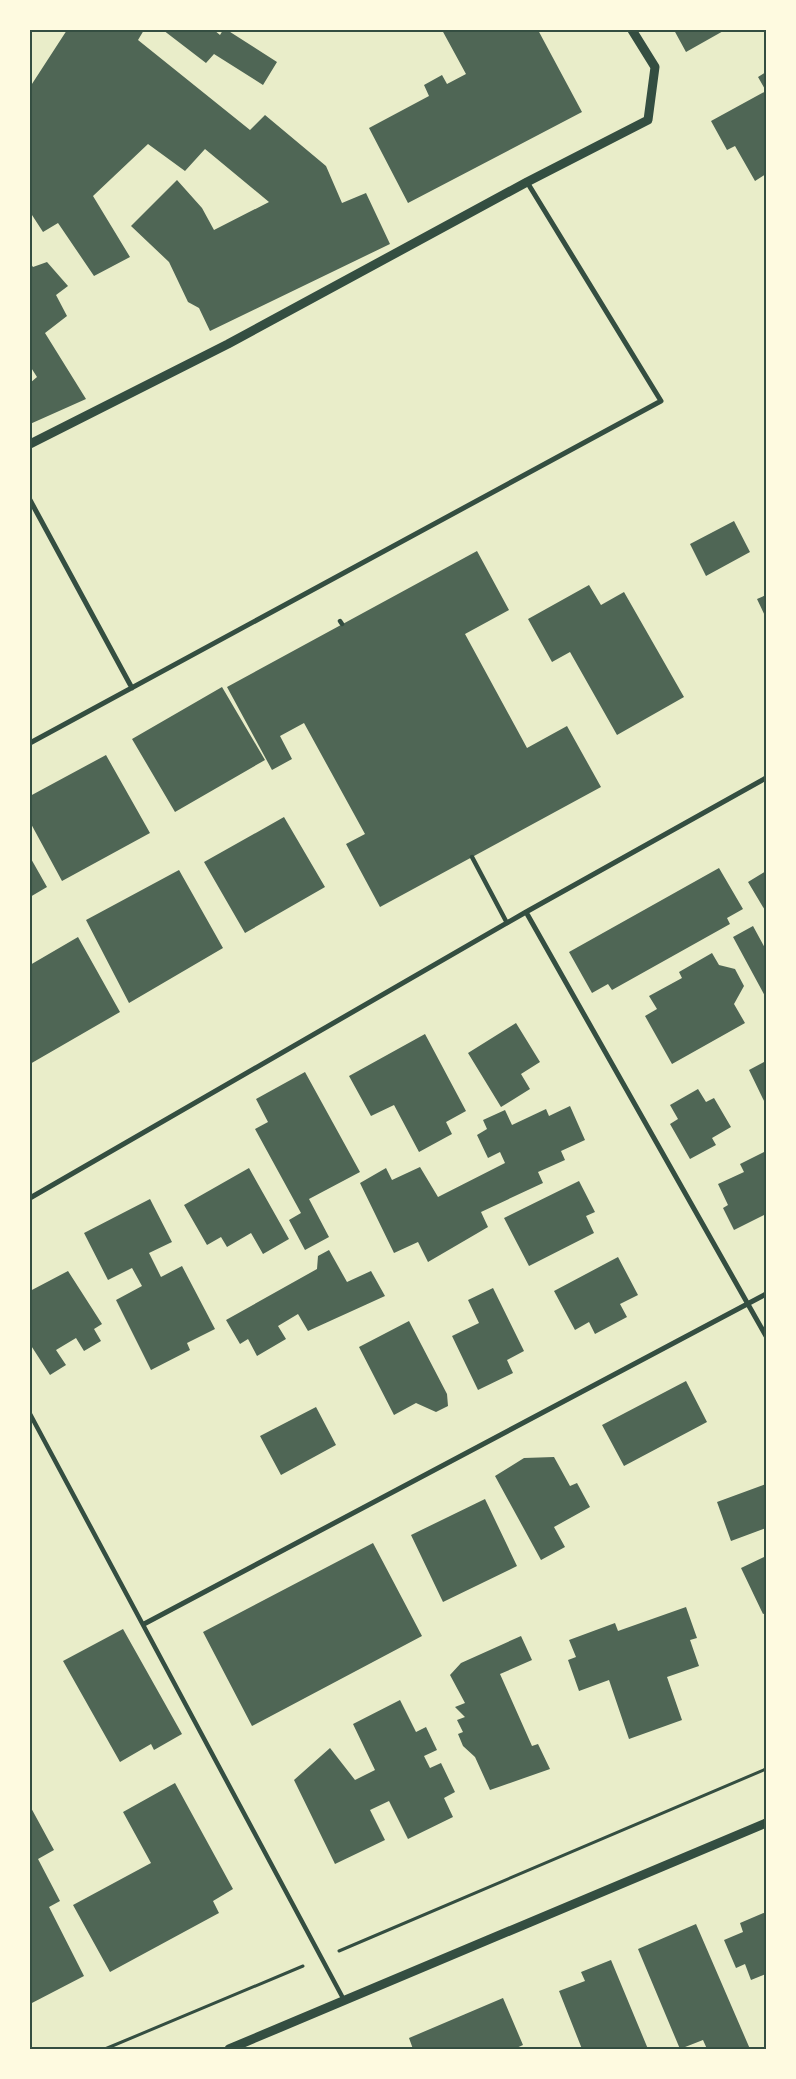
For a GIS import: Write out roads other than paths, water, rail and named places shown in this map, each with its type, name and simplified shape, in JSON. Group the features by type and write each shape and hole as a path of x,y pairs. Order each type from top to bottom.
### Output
{"street":[{"path":"30,444 228,344 527,182 648,120 655,67 632,30"},
{"path":"30,743 661,401 527,182"},
{"path":"30,500 132,688"},
{"path":"30,1198 526,912 766,778"},
{"path":"472,857 507,923"},
{"path":"526,912 766,1336"},
{"path":"144,1624 766,1294"},
{"path":"30,1414 344,2000"},
{"path":"229,2049 766,1823"}]}
